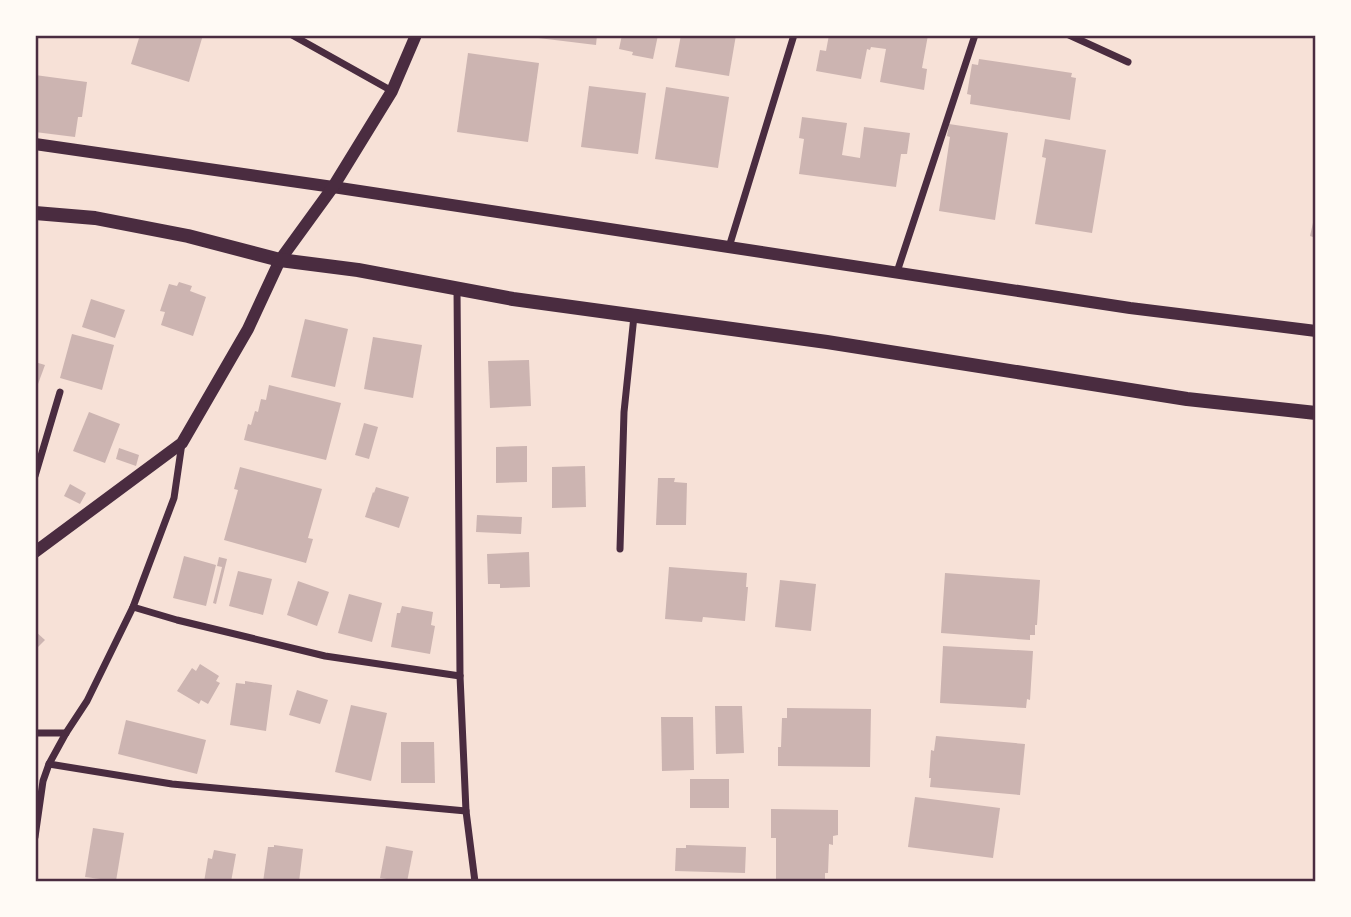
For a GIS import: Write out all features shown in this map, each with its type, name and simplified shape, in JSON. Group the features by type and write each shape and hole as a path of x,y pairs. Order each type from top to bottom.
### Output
{"main road":[{"path":"35,213 95,218 187,236 280,260 358,270 513,299 827,342 1186,399 1316,413"}],"street":[{"path":"292,35 391,91"},
{"path":"35,837 43,781 49,764 87,702 133,607 174,498 182,443 248,329 280,260 333,187 391,91 415,35"},
{"path":"729,247 794,35"},
{"path":"897,272 975,35"},
{"path":"1069,35 1128,62"},
{"path":"35,144 1130,307 1316,331"},
{"path":"457,288 460,676 466,811 474,882"},
{"path":"620,549 624,412 634,316"},
{"path":"35,476 60,393"},
{"path":"35,552 182,443"},
{"path":"133,607 325,656 460,676"},
{"path":"35,733 66,733"},
{"path":"49,764 172,784 466,811"}],"building":[{"path":"140,35 203,35 189,82 131,64"},
{"path":"530,35 597,35 596,45"},
{"path":"622,35 658,35 653,59 619,49"},
{"path":"681,35 736,35 729,76 675,67"},
{"path":"829,35 928,35 922,68 927,69 924,90 880,82 886,49 867,49 861,79 816,71 820,50 826,51"},
{"path":"468,53 539,63 528,142 457,132"},
{"path":"979,59 1072,73 1071,77 1076,78 1070,120 970,104 971,95 967,94 972,64 978,65"},
{"path":"35,75 87,82 82,117 78,117 75,137 35,132"},
{"path":"589,86 646,93 638,154 581,147"},
{"path":"666,87 729,97 718,168 655,159"},
{"path":"802,117 847,123 842,155 860,158 864,127 910,133 907,154 901,154 896,187 799,174 804,139 799,138"},
{"path":"949,124 1008,133 995,220 939,211 950,137 947,136"},
{"path":"1045,139 1106,150 1092,233 1035,224 1046,158 1042,157"},
{"path":"1316,214 1316,238 1310,236"},
{"path":"179,282 192,286 190,291 206,297 193,336 161,325 165,312 160,311 169,284 177,286"},
{"path":"91,299 125,310 115,338 82,327"},
{"path":"305,319 348,329 335,387 291,377"},
{"path":"72,334 114,345 102,390 60,378"},
{"path":"373,337 422,345 413,398 364,389"},
{"path":"529,360 531,406 490,408 488,361"},
{"path":"35,362 45,365 38,384 35,383"},
{"path":"269,385 341,403 326,460 244,440 248,424 251,425 255,411 258,412 261,399 266,400"},
{"path":"89,412 120,424 105,463 73,451"},
{"path":"364,423 378,427 369,459 355,455"},
{"path":"527,446 527,482 496,483 496,447"},
{"path":"119,448 139,455 136,466 116,459"},
{"path":"585,466 586,507 552,508 552,467"},
{"path":"240,467 322,489 308,538 313,539 306,563 224,540 238,490 234,489"},
{"path":"658,478 675,478 674,482 687,483 686,525 656,525"},
{"path":"70,484 86,493 80,504 64,496"},
{"path":"376,487 409,497 399,528 365,517"},
{"path":"477,515 522,517 521,534 476,532"},
{"path":"529,552 530,587 500,588 500,584 488,584 487,554"},
{"path":"184,556 216,565 206,606 173,598"},
{"path":"219,557 227,559 216,604 213,603 222,567 217,566"},
{"path":"669,567 747,573 745,621 703,617 702,622 665,619"},
{"path":"238,571 272,579 263,615 229,606"},
{"path":"945,573 1040,580 1035,635 1030,635 1030,640 941,633"},
{"path":"780,580 816,584 811,631 775,627"},
{"path":"298,581 329,592 317,626 287,615"},
{"path":"349,594 382,603 372,642 338,633"},
{"path":"402,606 433,612 431,625 435,626 430,654 391,647 397,613 400,613"},
{"path":"35,631 45,640 35,650"},
{"path":"943,646 1033,651 1030,700 1027,699 1026,708 940,703"},
{"path":"200,664 219,676 216,681 220,683 208,704 201,700 199,704 177,691 192,668 196,671"},
{"path":"245,681 272,685 266,731 230,725 236,683 245,684"},
{"path":"297,690 328,700 320,724 289,715"},
{"path":"351,705 387,713 371,781 335,772"},
{"path":"715,706 742,706 744,753 716,754"},
{"path":"787,708 871,709 870,767 778,766 782,718 787,718"},
{"path":"661,717 693,717 694,770 662,771"},
{"path":"126,720 206,740 197,774 118,754"},
{"path":"936,736 1025,744 1020,795 930,787 931,750 934,751"},
{"path":"401,742 434,742 435,783 401,783"},
{"path":"690,779 729,779 729,808 690,808"},
{"path":"915,797 1000,808 993,858 908,847"},
{"path":"771,809 838,810 838,835 833,836 833,845 829,844 825,882 776,882 776,838 771,838"},
{"path":"93,828 124,833 116,881 85,877"},
{"path":"274,845 303,849 299,882 263,882 268,847"},
{"path":"686,845 746,847 745,873 675,871 676,848 686,848"},
{"path":"386,846 413,851 407,882 380,878"},
{"path":"214,850 236,854 231,882 204,882 208,858 212,859"}]}
